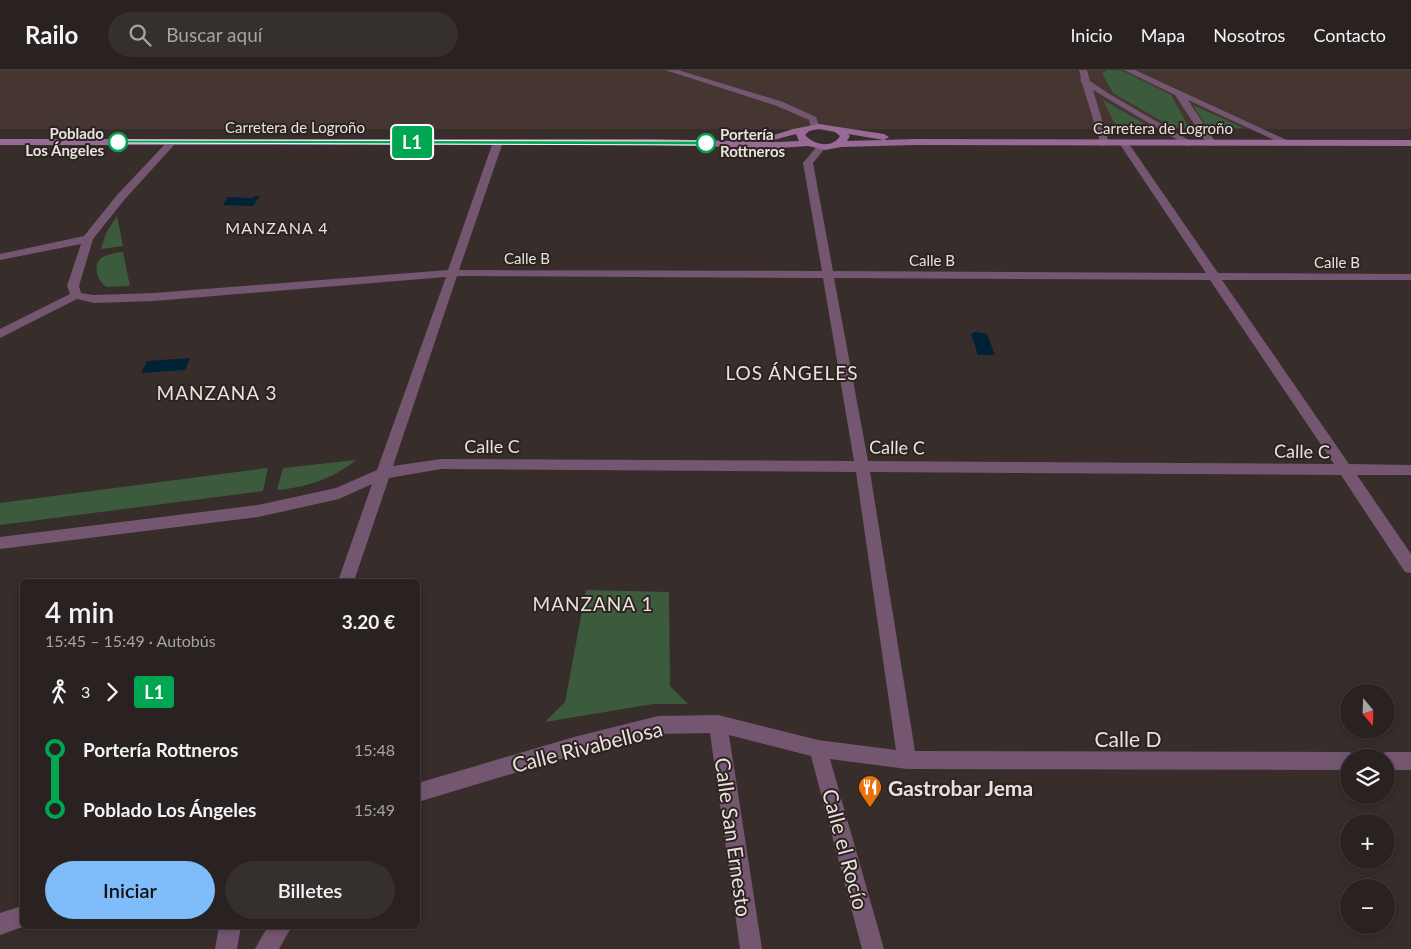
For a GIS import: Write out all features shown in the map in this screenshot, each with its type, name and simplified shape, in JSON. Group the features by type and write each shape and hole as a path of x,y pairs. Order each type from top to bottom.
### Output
{"main road":[{"name":"Carretera de Logroño","path":"741,143 777,137 810,128 837,129 915,142"},
{"path":"810,128 800,135 814,145"},
{"path":"837,129 844,136 843,140 838,144"},
{"name":"Carretera de Logroño","path":"0,142 172,142 496,148 741,143 814,145 915,142 1104,144 1411,143"}],"street":[{"path":"669,70 780,104 813,119 810,128"},
{"path":"1083,70 1084,80 1104,144"},
{"path":"1128,70 1288,143"},
{"path":"1084,80 1108,97 1188,143"},
{"path":"1179,94 1211,143"},
{"path":"0,334 76,295 73,286 88,239 121,197 172,142"},
{"path":"1124,144 1411,567"},
{"path":"814,145 808,163 862,465 908,760"},
{"path":"347,579 496,148"},
{"path":"0,257 88,239"},
{"name":"Calle B","path":"76,295 94,299 154,297 453,273 1411,277"},
{"name":"Calle C","path":"0,543 258,511 339,493 384,473 442,464 862,465 1411,470"},
{"name":"Calle Rivabellosa","path":"420,792 574,746 658,725 718,724 818,749 908,760"},
{"name":"Calle San Ernesto","path":"718,724 751,949"},
{"name":"Calle el Rocío","path":"818,749 873,949"},
{"name":"Calle D","path":"908,760 1340,761"},
{"path":"1395,761 1411,761"},
{"path":"0,924 20,918"},
{"path":"226,949 229,929"},
{"path":"266,949 279,929"}],"shaded area":[{"path":"0,70 1411,70 1411,129 0,129"}],"green space":[{"path":"1108,70 1123,71 1171,95 1189,128 1174,128 1113,93 1102,73"},
{"path":"1103,100 1152,128 1117,128"},
{"path":"1193,105 1243,128 1208,129"},
{"path":"117,216 123,246 101,249 106,233"},
{"path":"123,252 130,286 107,287 101,282 98,274 98,262 105,256"},
{"path":"356,460 347,467 319,481 299,487 277,490 283,468"},
{"path":"268,468 263,491 0,525 0,503"},
{"path":"586,590 669,592 670,686 688,704 653,704 545,722 565,702"}],"water":[{"path":"260,196 253,206 223,205 228,197 253,198"},
{"path":"975,332 987,334 995,355 978,355 971,334"},
{"path":"190,358 185,370 141,373 147,361"}],"bus line":[{"name":"L1","path":"118,142 706,143"}],"place":[{"name":"Poblado Los Ángeles","path":"118,142"},
{"name":"Portería Rottneros","path":"706,143"},
{"name":"Gastrobar Jema","path":"870,808"}],"district":[{"name":"MANZANA 4","path":"277,227"},
{"name":"LOS ÁNGELES","path":"792,372"},
{"name":"MANZANA 3","path":"217,392"},
{"name":"MANZANA 1","path":"593,603"}]}
